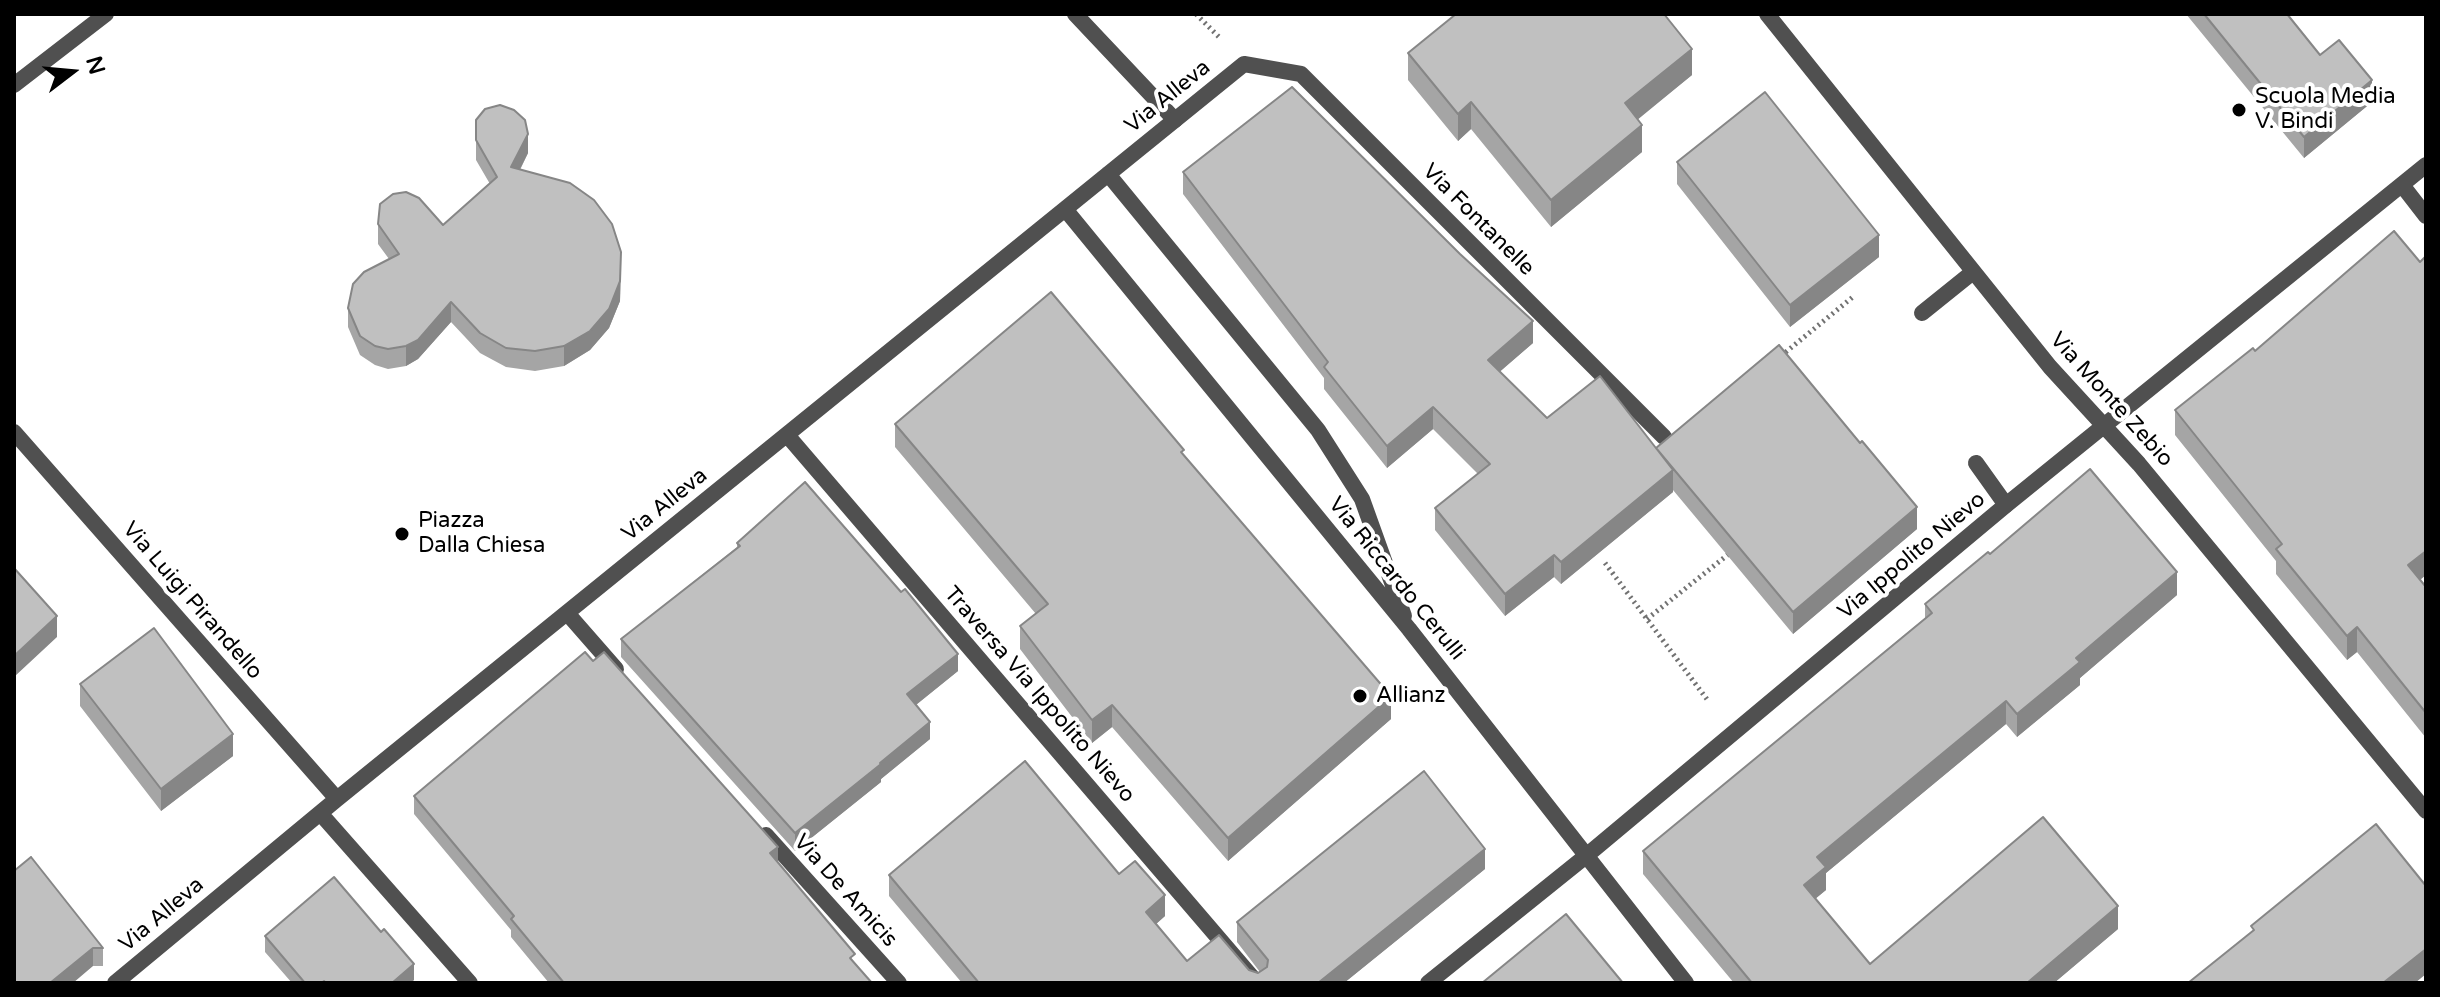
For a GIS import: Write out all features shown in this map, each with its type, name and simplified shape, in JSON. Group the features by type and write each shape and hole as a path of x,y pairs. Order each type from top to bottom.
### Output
{"street":[{"path":"14,85 106,14"},
{"path":"1075,14 1175,120"},
{"name":"Via Monte Zebio","path":"1767,14 2050,367 2139,464 2426,811"},
{"name":"Via Alleva","path":"115,983 337,799 1244,64"},
{"name":"Via Fontanelle","path":"1244,64 1301,74 1664,437"},
{"name":"Via Ippolito Nievo","path":"1428,983 1586,856 2006,505 2426,165"},
{"path":"1108,174 1318,430 1362,499 1409,629"},
{"path":"2402,185 2426,216"},
{"name":"Via Riccardo Cerulli","path":"1065,209 1409,629 1686,983"},
{"path":"1922,313 1973,272"},
{"name":"Via Luigi Pirandello","path":"14,432 337,799"},
{"name":"Traversa Via Ippolito Nievo","path":"787,435 1257,983"},
{"path":"1976,463 2006,505"},
{"path":"567,613 629,683"},
{"path":"320,813 470,983"},
{"name":"Via De Amicis","path":"753,821 899,983"}],"path":[{"path":"1196,14 1207,26"},
{"path":"1771,364 1854,296"},
{"path":"1647,619 1740,545"},
{"path":"1605,563 1709,702"}],"building":[{"path":"1456,14 1664,14 1692,49 1625,103 1642,125 1551,200 1471,102 1458,114 1408,53"},
{"path":"2204,14 2287,14 2320,55 2339,40 2372,80 2304,137"},
{"path":"1292,87 1460,254 1533,321 1488,360 1547,418 1600,376 1673,470 1561,562 1554,555 1505,594 1435,508 1490,464 1433,407 1387,446 1324,367 1328,362 1183,172"},
{"path":"1765,92 1879,235 1790,305 1677,162"},
{"path":"500,105 514,110 525,120 528,134 511,167 570,183 594,200 612,224 621,252 620,281 609,309 590,331 564,346 535,351 506,348 480,333 451,302 418,340 388,349 375,346 360,336 348,308 353,284 364,272 399,254 378,224 380,204 393,194 406,192 419,198 443,225 497,177 476,140 476,120 485,109"},
{"path":"2394,231 2420,262 2426,256 2426,551 2408,565 2426,587 2426,713 2357,627 2347,636 2276,549 2282,544 2175,410 2253,348 2255,351"},
{"path":"1051,292 1184,450 1181,452 1391,696 1228,838 1112,705 1092,720 1020,626 1048,604 895,424"},
{"path":"1779,345 1917,507 1793,612 1656,448"},
{"path":"2090,469 2177,572 2076,658 2080,662 2017,714 2006,701 1817,857 1826,867 1804,885 1870,964 2043,817 2118,906 2027,983 1752,983 1643,851 1932,613 1925,604 1988,552 1990,554"},
{"path":"805,482 901,592 905,589 958,654 907,694 930,722 795,833 621,639 740,546 737,543"},
{"path":"14,568 57,616 14,656"},
{"path":"154,628 233,734 161,789 80,684"},
{"path":"585,652 593,661 604,652 778,847 770,853 855,954 850,958 872,983 564,983 511,919 514,916 414,796"},
{"path":"1025,761 1119,874 1135,861 1165,895 1146,912 1187,961 1219,935 1249,970 1258,973 1267,967 1268,960 1237,922 1424,771 1485,849 1318,983 979,983 889,875"},
{"path":"2376,824 2426,886 2426,949 2383,983 2188,983 2254,930 2251,926"},
{"path":"31,857 103,948 93,948 50,983 14,983 14,871"},
{"path":"334,877 381,932 384,929 414,964 392,983 305,983 265,936"},
{"path":"1566,914 1623,983 1482,983"}],"place":[{"name":"Scuola Media V. Bindi","path":"2239,110"},
{"name":"Piazza Dalla Chiesa","path":"402,534"},
{"name":"Allianz","path":"1360,696"}]}
